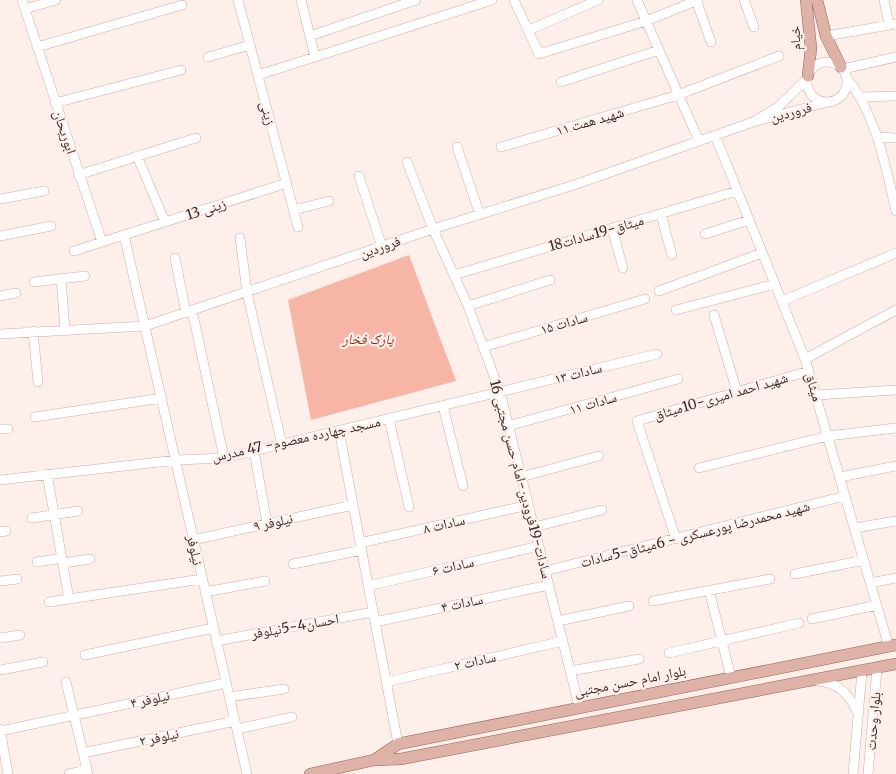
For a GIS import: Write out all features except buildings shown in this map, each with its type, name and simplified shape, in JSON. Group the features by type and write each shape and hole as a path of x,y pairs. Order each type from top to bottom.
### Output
{"main road":[{"name":"خیام","path":"806,0 811,48 807,77"},
{"name":"خیام","path":"817,0 826,36 842,68"},
{"name":"بلوار امام حسن مجتبی","path":"374,760 398,744 580,706 893,646"},
{"name":"بلوار امام حسن مجتبی","path":"310,774 374,760 401,759 896,664"}],"street":[{"path":"23,4 56,0"},
{"name":"زینی","path":"238,0 298,227"},
{"path":"301,0 315,57"},
{"path":"310,36 416,0"},
{"path":"258,75 492,0"},
{"path":"514,0 539,54 646,21 697,0 711,42"},
{"path":"529,30 598,0"},
{"path":"637,0 698,141"},
{"path":"744,0 754,27"},
{"path":"826,36 892,24 884,0"},
{"name":"ابوریحان","path":"23,4 78,175 102,242"},
{"path":"37,47 182,5"},
{"path":"208,57 250,45"},
{"path":"560,82 659,50"},
{"name":"شهید همت ۱۱","path":"501,147 678,94 779,56"},
{"path":"842,68 896,57"},
{"path":"847,78 845,91 835,101 828,102 812,96 807,77 813,67 822,62 832,62 842,68 847,78 862,97 878,137 896,210"},
{"path":"55,103 181,70"},
{"name":"فروردین","path":"753,122 778,107 807,77"},
{"path":"862,97 896,96"},
{"name":"فروردین","path":"0,334 145,326 433,229 574,185 753,122 828,102"},
{"name":"میثاق","path":"715,135 805,358 877,605 893,646"},
{"path":"878,137 896,138"},
{"path":"78,175 196,138"},
{"path":"457,147 480,215"},
{"path":"137,156 165,222"},
{"name":"سادات-19فرودین-امام حسن مجتبی 16","path":"407,162 433,229 468,306 500,392 580,706"},
{"path":"359,176 382,247"},
{"name":"زینی 13","path":"124,235 287,183"},
{"path":"0,198 44,191"},
{"name":"18میثاق-19سادات","path":"454,275 737,191"},
{"path":"294,210 329,200"},
{"path":"661,215 672,255"},
{"path":"705,234 749,220"},
{"path":"0,236 51,226"},
{"path":"612,228 623,268"},
{"path":"74,250 124,235"},
{"name":"نیلوفر","path":"124,235 177,460 193,540 247,774"},
{"path":"240,238 247,292 282,445"},
{"path":"659,291 762,252"},
{"path":"782,301 896,253"},
{"path":"175,258 224,458"},
{"path":"34,282 85,276"},
{"path":"61,278 65,329"},
{"path":"468,306 550,280"},
{"path":"676,310 775,284"},
{"path":"0,296 16,293"},
{"name":"سادات ۱۵","path":"483,347 645,299"},
{"path":"805,358 896,310"},
{"path":"714,315 737,392"},
{"path":"34,331 38,382"},
{"name":"سادات ۱۳","path":"500,392 657,354"},
{"name":"شهید احمد امیری-10میثاق","path":"676,538 637,421 809,371"},
{"name":"سادات ۱۱","path":"508,426 678,379"},
{"path":"816,395 896,390"},
{"name":"مسجد چهارده معصوم- 47 مدرس","path":"0,480 177,460 224,458 500,392"},
{"path":"35,417 162,398"},
{"path":"443,406 463,486"},
{"path":"390,419 409,507"},
{"path":"699,468 828,436 896,428"},
{"path":"339,430 398,744"},
{"path":"254,452 267,523"},
{"path":"521,477 600,456"},
{"path":"840,477 896,466"},
{"path":"47,474 69,599"},
{"name":"شهید محمدرضا پورعسکری - 6میثاق-5سادات","path":"545,572 845,496"},
{"name":"نیلوفر ۹","path":"193,540 353,505"},
{"name":"سادات ۸","path":"293,564 528,505"},
{"path":"534,527 602,510"},
{"path":"32,518 78,511"},
{"path":"855,528 896,521"},
{"name":"سادات ۶","path":"368,586 538,546"},
{"path":"37,562 90,558"},
{"path":"795,574 864,560"},
{"path":"871,583 896,578"},
{"path":"0,581 18,579"},
{"path":"49,602 202,579"},
{"path":"653,602 770,579"},
{"path":"205,592 265,581"},
{"name":"سادات ۴","path":"375,622 548,585"},
{"path":"709,590 731,677"},
{"path":"812,619 877,605"},
{"path":"558,621 629,606"},
{"name":"احسان4-5نیلوفر","path":"216,640 373,612"},
{"path":"669,653 799,623"},
{"path":"85,655 213,628"},
{"path":"0,638 20,635"},
{"name":"سادات ۲","path":"386,682 563,641"},
{"path":"570,670 639,659"},
{"path":"0,670 43,662"},
{"name":"بلوار وحدت","path":"868,774 878,668"},
{"name":"بلوار وحدت","path":"853,774 862,671"},
{"path":"810,680 822,681 838,686 851,698 858,716"},
{"path":"66,682 88,772 69,774"},
{"name":"نیلوفر ۴","path":"0,730 226,683"},
{"path":"229,697 284,689"},
{"name":"نیلوفر ۲","path":"84,753 236,725 292,717"},
{"path":"0,730 8,774"}],"green space":[{"name":"پارک فخار","path":"409,255 456,381 311,420 288,300"}]}
